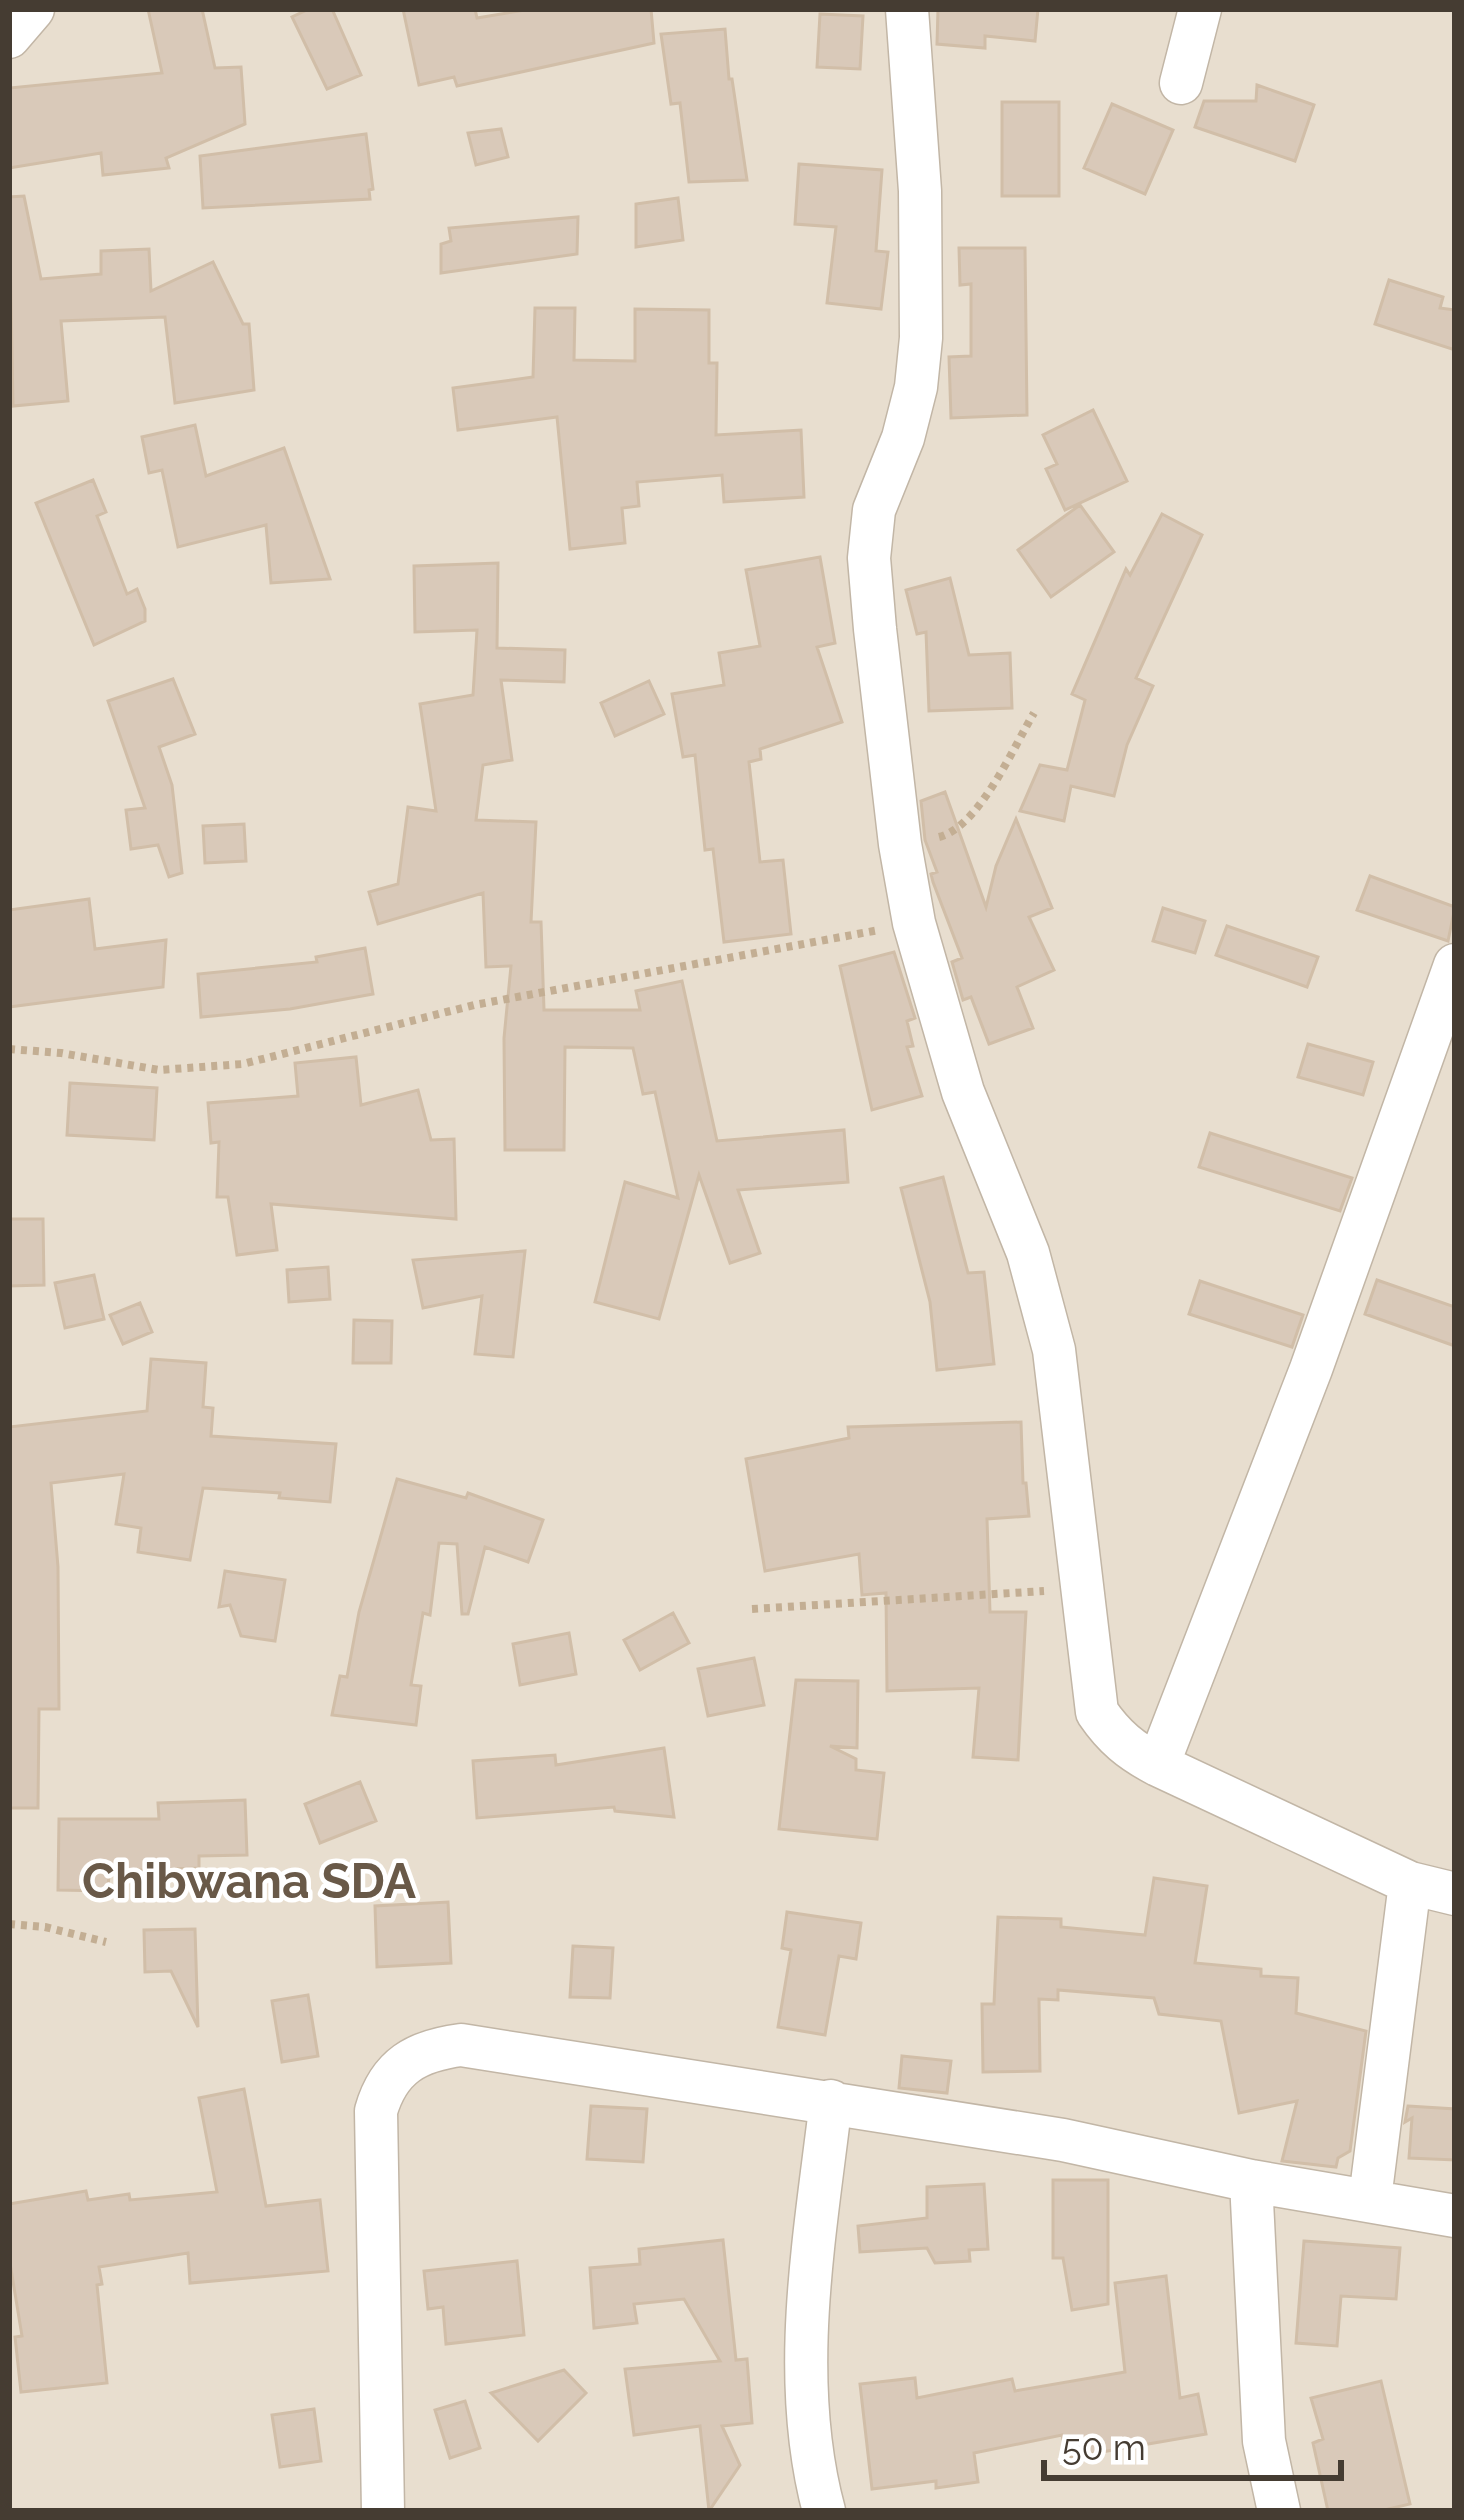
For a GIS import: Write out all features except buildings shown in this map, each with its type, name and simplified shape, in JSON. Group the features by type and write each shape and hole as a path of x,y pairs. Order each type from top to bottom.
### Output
{"street":[{"path":"9,37 33,9"},
{"path":"907,9 920,191 920,338 916,387 903,438 874,509 869,558 914,923 963,1091 1043,1301 1054,1349 1097,1712 1112,1735 1158,1766 1410,1883 1455,1894"},
{"path":"1180,83 1200,9"},
{"path":"1158,1766 1311,1369 1455,965"},
{"path":"1370,2199 1410,1883"},
{"path":"383,2511 376,2111 382,2090 408,2059 430,2049 461,2045 831,2102 1063,2140 1251,2181 1455,2216"},
{"path":"824,2511 808,2434 805,2366 831,2102"},
{"path":"1251,2181 1264,2441 1279,2511"}],"path":[{"path":"901,844 960,829 1034,713"},
{"path":"9,1049 61,1052 159,1070 243,1064 473,1005 914,923"},
{"path":"752,1609 1082,1589"},
{"path":"9,1924 45,1927 106,1942"}],"shaded area":[{"path":"9,9 1455,9 1455,2511 9,2511"}],"district":[{"name":"Chibwana SDA","path":"249,1881"}]}
